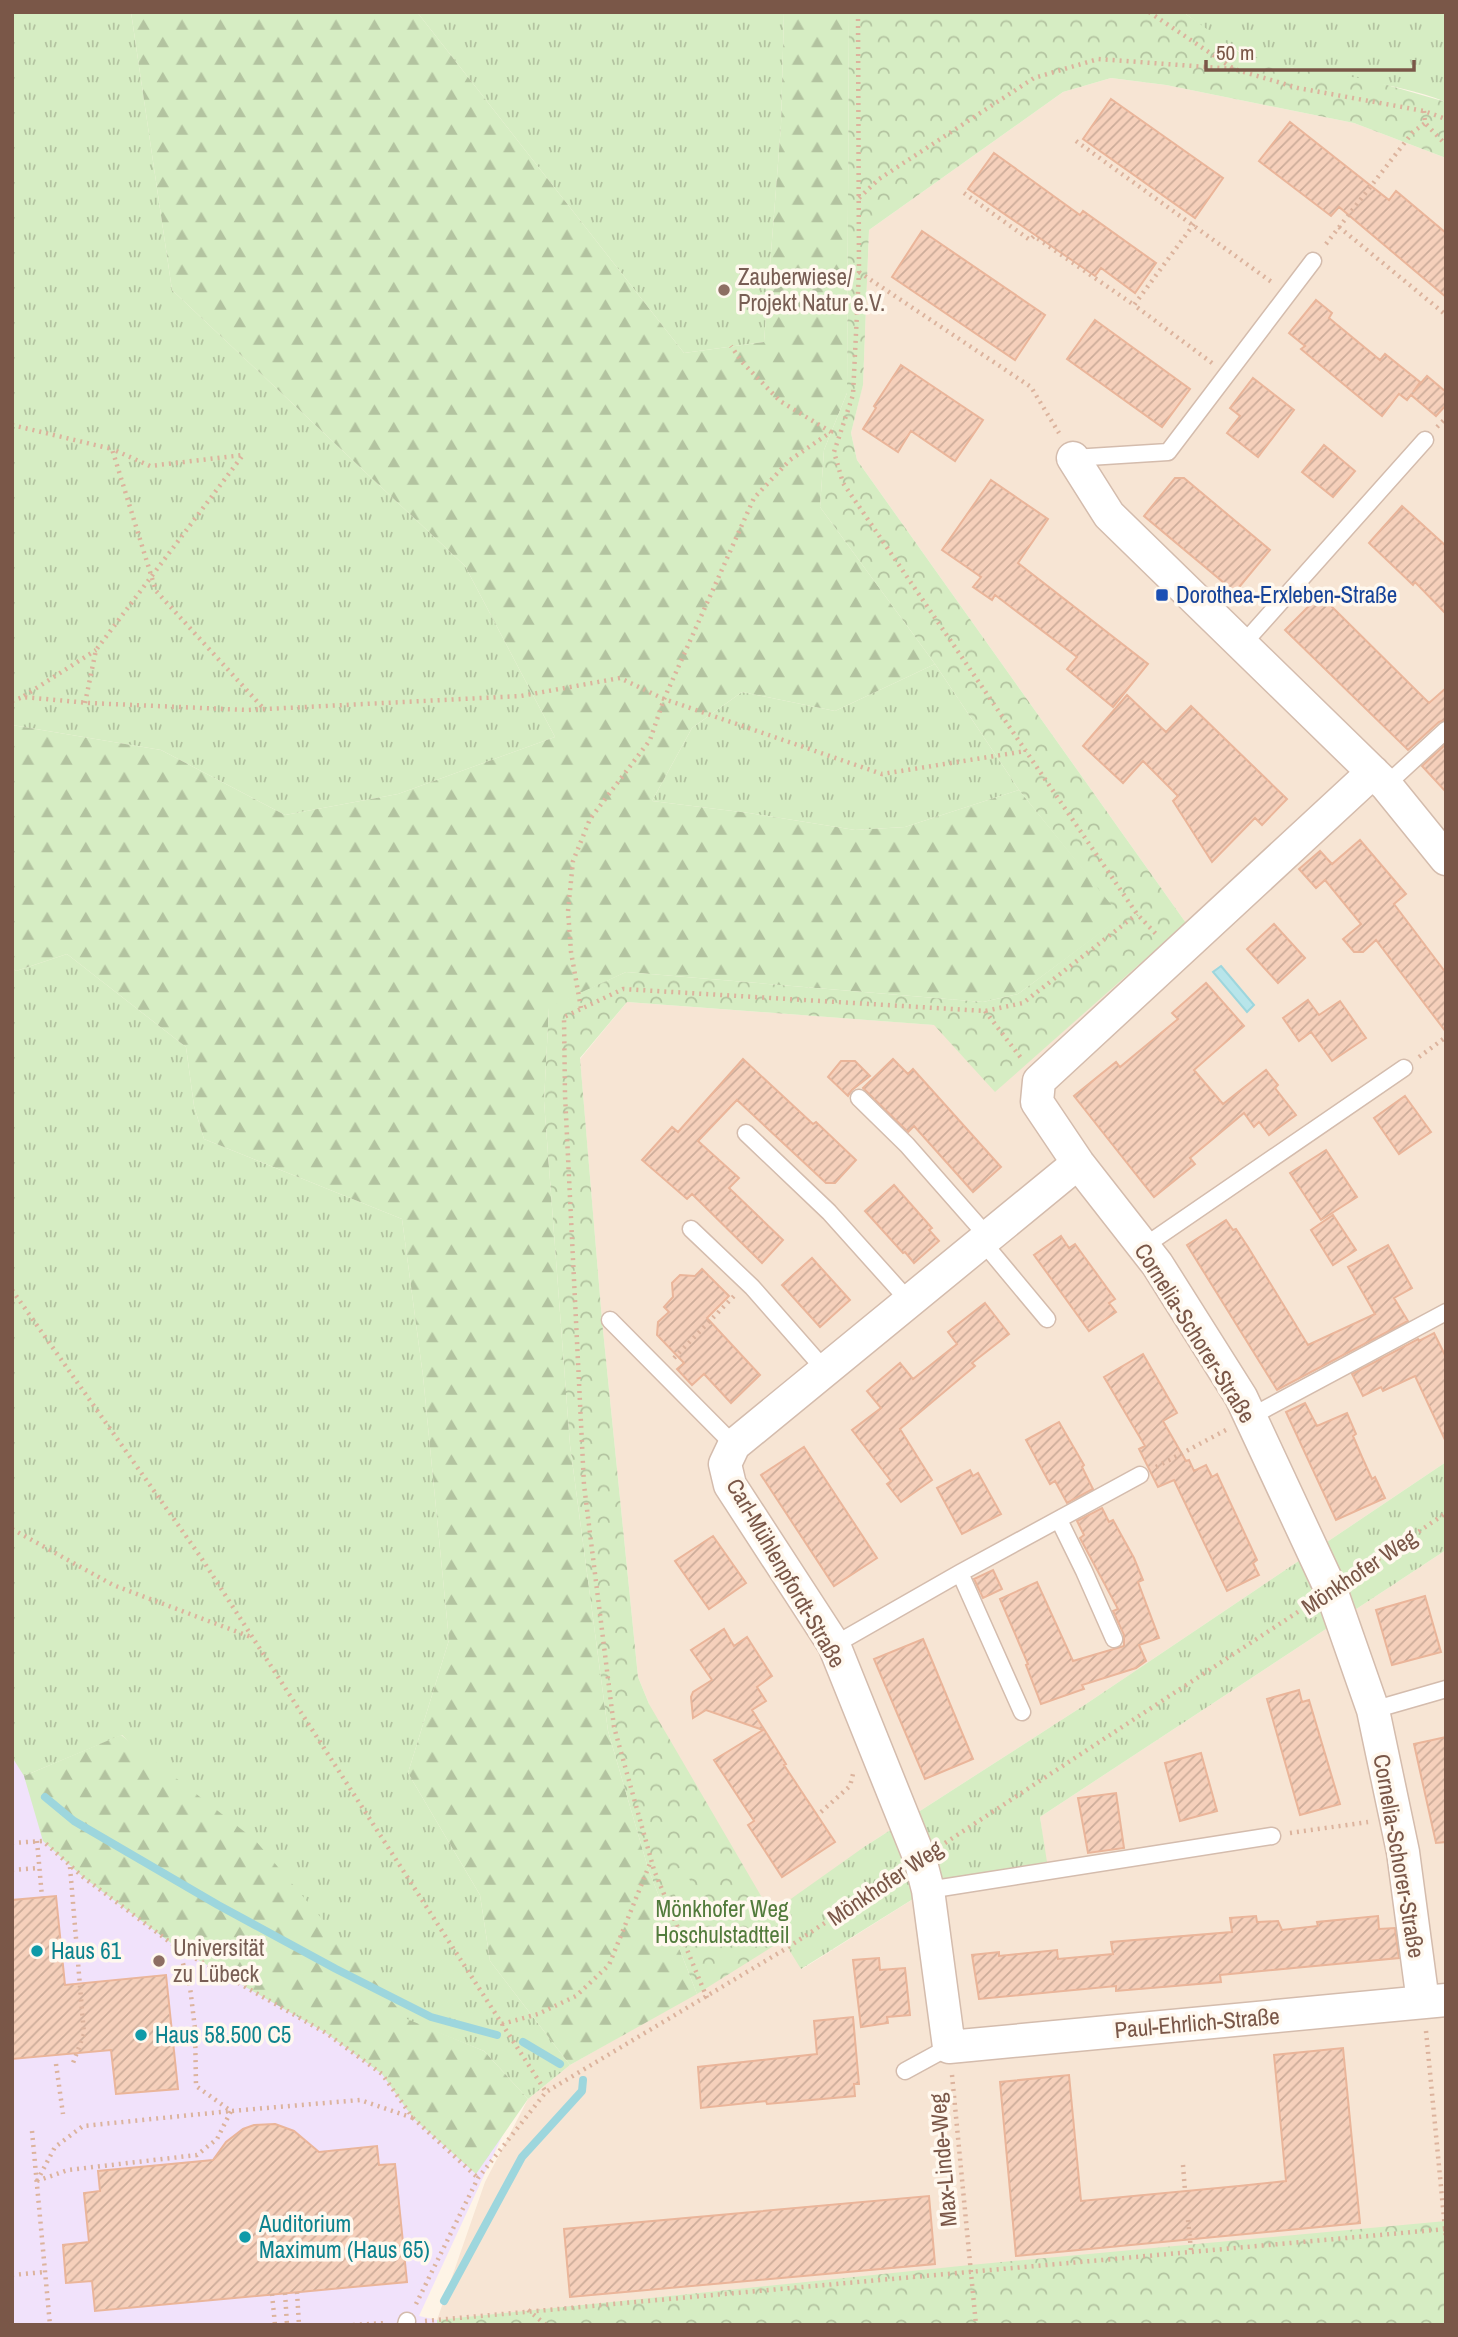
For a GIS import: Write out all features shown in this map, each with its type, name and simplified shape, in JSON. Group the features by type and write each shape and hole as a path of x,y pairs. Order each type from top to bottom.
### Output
{"street":[{"path":"1073,458 1109,515 1380,778 1446,859"},
{"path":"1039,1081 1176,954 1380,778"},
{"name":"Cornelia-Schorer-Straße","path":"1039,1081 1037,1102 1078,1163 1157,1264 1241,1397 1332,1590 1373,1710 1435,2001"},
{"name":"Carl-Mühlenpfordt-Straße","path":"949,2047 928,1890 920,1859 834,1645 730,1485 725,1464 734,1445 1078,1163"},
{"name":"Paul-Ehrlich-Straße","path":"949,2047 1435,2001"}],"lane":[{"path":"1073,458 1168,452 1313,261"},
{"path":"1243,644 1425,440"},
{"path":"1380,778 1446,730"},
{"path":"1143,1247 1404,1068"},
{"path":"859,1098 907,1145 1047,1318"},
{"path":"746,1133 829,1212 909,1301"},
{"path":"691,1229 747,1282 825,1370"},
{"path":"1250,1417 1446,1312"},
{"path":"610,1320 734,1445"},
{"path":"834,1645 1140,1475"},
{"path":"1059,1520 1114,1639"},
{"path":"960,1573 1023,1712"},
{"path":"1373,1710 1446,1689"},
{"path":"928,1890 1272,1836"},
{"path":"905,2071 949,2047"}],"path":[{"path":"858,12 859,271 853,395 834,452 844,483 1137,914 1176,954"},
{"path":"1149,12 1234,69"},
{"path":"858,199 879,180 1034,78 1098,59 1234,69 1298,88 1424,111 1446,119"},
{"path":"1424,111 1424,123 1446,145"},
{"path":"1313,261 1412,132 1424,123"},
{"path":"1076,141 1288,294"},
{"path":"964,193 1030,240 1034,236 1227,374"},
{"path":"1134,305 1194,225"},
{"path":"1339,228 1446,315"},
{"path":"859,271 1031,387 1073,458"},
{"path":"581,1009 571,952 568,911 573,861 590,819 650,740 664,699 754,498 790,460 831,432 780,401 742,362 731,346"},
{"path":"12,425 112,449 149,466 243,455 96,650 23,697 12,701"},
{"path":"112,449 156,592 264,709"},
{"path":"85,703 96,650"},
{"path":"23,697 85,703 264,709 521,696 620,678 664,699 882,774 1026,751"},
{"path":"707,1998 651,1860 614,1727 584,1485 564,1017 623,989 985,1011 1023,1003 1137,914"},
{"path":"985,1011 1039,1081"},
{"path":"1404,1068 1446,1037"},
{"path":"661,1371 747,1282"},
{"path":"12,1290 200,1556 546,2092"},
{"path":"1140,1475 1250,1417"},
{"name":"Mönkhofer Weg","path":"407,2323 478,2178 546,2092 787,1948 1446,1513"},
{"path":"12,1529 113,1585 252,1637"},
{"path":"821,1812 850,1786 853,1774 850,1762"},
{"path":"1272,1836 1396,1818"},
{"path":"37,1841 42,1897"},
{"path":"12,1843 43,1842 179,1950 337,2041 382,2074 413,2118 478,2178"},
{"path":"502,2024 538,2014 576,1996 609,1965 651,1860"},
{"path":"70,1866 84,2034 73,2063"},
{"path":"12,1870 40,1868"},
{"path":"179,1950 190,1987 195,2029 196,2086 232,2110"},
{"path":"1435,2001 1446,2239"},
{"name":"Max-Linde-Weg","path":"949,2047 976,2325"},
{"path":"56,2064 63,2115"},
{"path":"37,2181 55,2147 83,2126 360,2100 413,2118"},
{"path":"37,2181 68,2170 197,2155 216,2139 232,2110"},
{"path":"32,2132 50,2325"},
{"path":"1183,2165 1185,2191"},
{"path":"1188,2220 1191,2250"},
{"path":"353,2325 407,2323 1445,2229"},
{"path":"12,2275 45,2272"},
{"path":"297,2292 299,2325"},
{"path":"285,2293 287,2325"},
{"path":"272,2294 275,2325"},
{"path":"528,2310 546,2325"}],"shaded area":[{"path":"1111,78 1166,85 1354,123 1446,158 1446,1462 1080,1708 864,1847 802,1969 945,1879 1046,1862 1040,1817 1446,1550 1446,2325 437,2325 485,2182 528,2099 570,2065 697,1993 649,1704 638,1677 602,1320 580,1059 627,1002 935,1025 995,1091 1186,923 857,460 851,433 863,384 869,230 1063,92"},
{"name":"Universität zu Lübeck","path":"12,1757 25,1776 505,2130 419,2316 437,2320 437,2325 12,2325"}],"green space":[{"path":"12,12 131,12 172,290 465,566 555,737 398,794 285,815 161,750 12,725"},
{"path":"131,12 417,12 684,353 764,342 781,125 784,12 849,12 847,393 824,450 820,507 935,664 835,711 742,692 692,728 652,801 855,830 905,827 1019,790 1122,917 1018,994 983,1002 626,972 549,1008 544,1101 570,1445 608,1731 648,1868 697,1994 570,2065 490,1961 480,1895 408,1773 449,1640 423,1376 402,1219 204,1139 194,1106 186,1047 67,954 16,971 12,968 12,725 161,750 285,815 398,794 555,737 465,566 172,290"},
{"path":"417,12 784,12 781,125 764,342 684,353"},
{"name":"Mönkhofer Weg Hoschulstadtteil","path":"849,12 1183,12 1239,52 1297,69 1366,79 1446,102 1446,158 1354,123 1166,85 1111,78 1063,92 869,230 863,385 851,433 857,460 1186,923 995,1092 934,1025 627,1002 580,1058 602,1320 638,1677 649,1704 771,1913 783,1940 697,1994 648,1868 608,1731 570,1445 544,1101 549,1007 626,972 983,1002 1018,994 1121,917 1019,790 935,664 820,507 824,450 847,393"},
{"path":"1183,12 1446,12 1446,102 1395,87 1266,61 1226,44"},
{"path":"935,664 1019,790 905,827 855,830 652,801 692,728 742,692 835,711"},
{"path":"67,954 186,1047 194,1106 204,1139 402,1219 423,1376 449,1640 408,1773 480,1895 490,1961 570,2065 528,2099 484,2051 407,2020 122,1735 24,1776 12,1757 12,968 16,971"},
{"path":"1446,1462 1446,1550 1040,1817 1047,1862 945,1879 801,1969 783,1940 771,1913 864,1847 1080,1708"},
{"path":"121,1735 255,1840 407,2019 484,2051 528,2099 476,2174 413,2118 382,2074 326,2033 179,1949 83,1877 43,1841 24,1776"},
{"path":"683,1866 698,1897 680,1905 665,1875"},
{"path":"1446,2221 1446,2325 437,2325 437,2320 970,2265"}],"water":[{"path":"1221,966 1254,1005 1247,1012 1213,972"}],"building":[{"path":"1111,99 1223,178 1195,218 1083,139"},
{"path":"1290,122 1389,200 1396,191 1446,233 1446,297 1339,207 1331,216 1259,161"},
{"path":"994,153 1080,215 1083,211 1156,263 1135,293 1101,268 1095,276 968,189"},
{"path":"922,231 1045,315 1015,360 892,277"},
{"path":"1316,300 1332,313 1329,318 1380,360 1385,354 1420,382 1413,392 1427,376 1446,392 1446,405 1436,416 1411,395 1407,400 1399,394 1382,416 1301,349 1305,346 1289,333"},
{"path":"1095,320 1190,389 1162,427 1067,359"},
{"path":"901,365 983,420 955,461 911,431 898,452 863,429 876,408 874,406"},
{"path":"1253,378 1294,410 1258,457 1227,433 1240,416 1230,408"},
{"path":"1324,445 1355,471 1333,497 1302,472"},
{"path":"1175,478 1184,478 1270,550 1235,592 1144,516"},
{"path":"991,480 1048,519 1018,563 1148,664 1113,707 1067,669 1077,657 995,595 992,600 973,587 981,577 942,550"},
{"path":"1402,506 1446,546 1446,614 1415,582 1413,585 1369,543"},
{"path":"1320,595 1429,703 1446,688 1446,720 1439,722 1408,750 1285,630"},
{"path":"1127,695 1166,732 1191,706 1287,799 1262,825 1255,818 1212,862 1173,801 1178,796 1143,761 1123,783 1083,746"},
{"path":"1446,744 1446,792 1422,766"},
{"path":"1360,840 1406,894 1394,904 1446,973 1446,1032 1376,940 1363,952 1354,952 1343,939 1361,924 1325,880 1316,888 1299,869 1320,851 1332,864"},
{"path":"1274,924 1305,958 1278,983 1247,949"},
{"path":"1206,983 1244,1026 1194,1070 1223,1104 1266,1070 1278,1085 1275,1088 1296,1115 1269,1135 1259,1122 1254,1127 1244,1113 1190,1158 1195,1164 1154,1197 1074,1096 1116,1062 1120,1067 1178,1019 1172,1013"},
{"path":"1308,1000 1319,1015 1340,1001 1366,1038 1332,1061 1311,1032 1299,1041 1283,1018"},
{"path":"743,1059 856,1160 835,1183 826,1183 737,1100 698,1141 739,1178 729,1188 783,1240 762,1263 692,1194 687,1199 642,1160 672,1127 678,1132"},
{"path":"893,1059 908,1074 913,1069 1001,1167 973,1192 914,1126 908,1132 863,1088"},
{"path":"841,1061 855,1061 870,1076 848,1096 828,1077"},
{"path":"1405,1096 1431,1132 1399,1154 1374,1118"},
{"path":"1326,1150 1357,1197 1321,1220 1290,1173"},
{"path":"894,1185 932,1228 929,1230 939,1241 914,1263 865,1211"},
{"path":"1333,1215 1356,1250 1333,1265 1311,1230"},
{"path":"1226,1220 1248,1247 1308,1345 1375,1314 1348,1267 1388,1245 1412,1288 1394,1298 1408,1321 1277,1390 1187,1245"},
{"path":"1061,1236 1069,1248 1075,1244 1115,1299 1109,1303 1116,1312 1089,1331 1034,1255"},
{"path":"812,1258 850,1300 820,1327 782,1285"},
{"path":"702,1269 729,1296 707,1318 760,1375 731,1403 704,1374 692,1385 677,1369 684,1363 657,1335 658,1322 669,1312 664,1307 673,1297 672,1283 680,1275 695,1276"},
{"path":"985,1303 1009,1334 972,1363 975,1366 900,1429 932,1480 901,1502 887,1484 891,1481 852,1430 881,1408 867,1391 900,1363 913,1379 957,1344 948,1332"},
{"path":"1434,1333 1446,1357 1446,1442 1415,1376 1383,1391 1381,1387 1363,1396 1352,1374"},
{"path":"1143,1354 1177,1413 1163,1421 1194,1471 1206,1465 1212,1477 1217,1474 1257,1560 1253,1563 1259,1575 1227,1591 1174,1480 1158,1487 1139,1449 1145,1446 1104,1377"},
{"path":"1305,1403 1317,1426 1347,1413 1362,1457 1385,1498 1336,1520 1286,1412"},
{"path":"1059,1422 1084,1465 1082,1467 1093,1489 1067,1503 1055,1481 1050,1484 1026,1440"},
{"path":"804,1447 877,1558 834,1586 761,1475"},
{"path":"970,1470 973,1476 978,1473 1001,1514 962,1534 937,1488"},
{"path":"1102,1508 1109,1522 1113,1520 1134,1558 1143,1580 1138,1582 1159,1638 1139,1645 1146,1661 1136,1668 1082,1685 1084,1689 1041,1704 1026,1665 1028,1664 1000,1599 1037,1582 1073,1661 1124,1646 1124,1635 1113,1611 1118,1609 1080,1538 1084,1535 1077,1521"},
{"path":"713,1536 746,1583 709,1609 675,1561"},
{"path":"993,1570 1002,1589 983,1598 974,1579"},
{"path":"1425,1596 1441,1652 1392,1665 1376,1610"},
{"path":"724,1629 734,1646 747,1637 772,1676 757,1687 766,1701 752,1710 786,1764 784,1765 835,1842 782,1877 748,1825 754,1821 714,1760 763,1730 706,1710 693,1718 693,1692 712,1680 691,1650"},
{"path":"923,1639 973,1759 925,1779 874,1659"},
{"path":"1299,1690 1302,1702 1309,1700 1340,1804 1300,1815 1267,1699"},
{"path":"1446,1737 1446,1842 1436,1843 1414,1744"},
{"path":"1201,1753 1217,1811 1180,1821 1165,1763"},
{"path":"1116,1793 1124,1848 1088,1853 1078,1798"},
{"path":"56,1896 65,1985 166,1975 178,2089 116,2094 111,2050 12,2059 12,1900"},
{"path":"1256,1916 1257,1922 1278,1921 1282,1930 1318,1926 1317,1922 1378,1916 1379,1929 1395,1928 1399,1958 1220,1975 1221,1982 1116,1991 1116,1986 979,1999 972,1955 999,1952 999,1956 1057,1950 1058,1959 1113,1954 1111,1942 1232,1932 1230,1918"},
{"path":"879,1958 880,1970 905,1968 910,2015 887,2017 888,2023 861,2027 853,1960"},
{"path":"853,2017 859,2084 854,2084 855,2096 701,2108 698,2067 817,2054 814,2021"},
{"path":"1343,2048 1360,2223 1016,2256 1000,2082 1069,2075 1081,2201 1239,2186 1286,2181 1274,2055"},
{"name":"Auditorium Maximum (Haus 65)","path":"275,2124 294,2131 319,2152 377,2146 379,2165 395,2164 407,2282 95,2311 92,2281 66,2283 63,2245 89,2242 84,2193 100,2191 98,2171 213,2160 226,2142 243,2129 254,2125"},
{"path":"929,2196 935,2264 570,2297 564,2229"}],"waterway":[{"path":"45,1797 74,1821 218,1905 336,1969 431,2017 497,2035"},
{"path":"523,2042 560,2064"},
{"path":"444,2301 522,2157 582,2091 583,2080"}],"place":[{"name":"Zauberwiese/ Projekt Natur e.V.","path":"724,290"},
{"name":"Dorothea-Erxleben-Straße","path":"1162,595"},
{"name":"Haus 61","path":"37,1951"},
{"name":"Universität zu Lübeck","path":"159,1961"},
{"name":"Haus 58.500 C5","path":"141,2035"},
{"name":"Auditorium Maximum (Haus 65)","path":"245,2237"}]}
